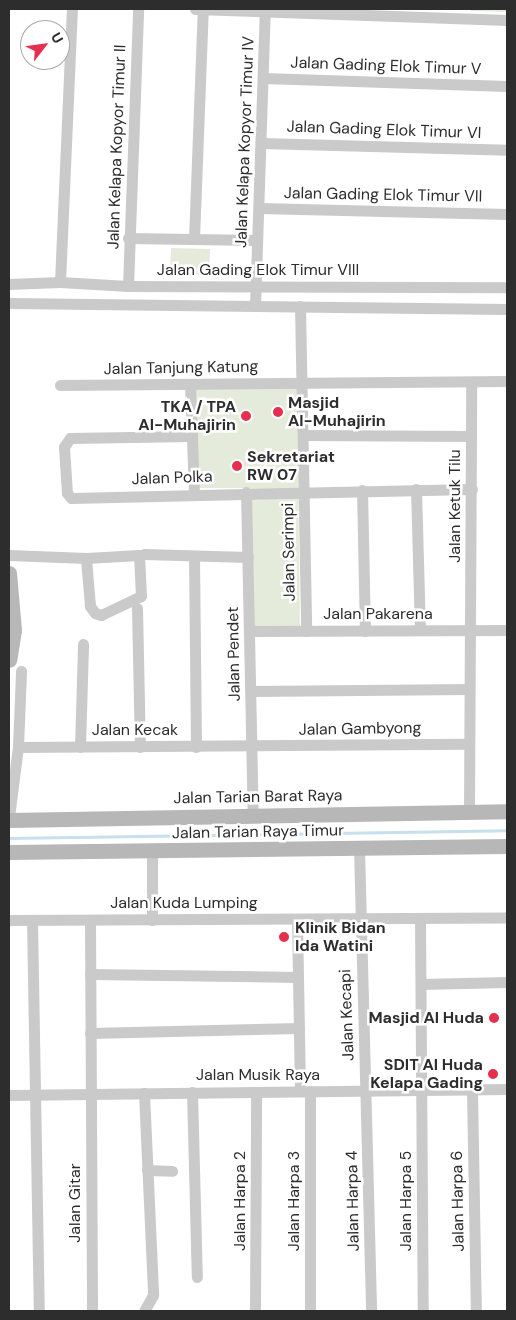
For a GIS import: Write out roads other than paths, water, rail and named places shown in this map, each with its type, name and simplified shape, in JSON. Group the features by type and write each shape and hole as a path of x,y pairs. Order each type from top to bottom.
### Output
{"street":[{"path":"60,282 72,9"},
{"name":"Jalan Kelapa Kopyor Timur II","path":"128,286 128,238 138,9"},
{"path":"195,9 469,14 507,20"},
{"path":"194,239 204,9"},
{"name":"Jalan Kelapa Kopyor Timur IV","path":"256,306 265,9"},
{"name":"Jalan Gading Elok Timur V","path":"263,78 507,86"},
{"name":"Jalan Gading Elok Timur VI","path":"261,143 507,150"},
{"name":"Jalan Gading Elok Timur VII","path":"259,208 507,214"},
{"path":"128,238 257,240"},
{"name":"Jalan Gading Elok Timur VIII","path":"9,284 60,282 128,286 507,287"},
{"path":"9,303 507,309"},
{"name":"Jalan Serimpi","path":"300,306 306,631"},
{"name":"Jalan Tanjung Katung","path":"60,385 507,381"},
{"name":"Jalan Ketuk Tilu","path":"469,811 468,689 472,489 471,382"},
{"path":"190,384 194,494"},
{"path":"303,435 471,436"},
{"name":"Jalan Polka","path":"192,436 74,437 66,440 64,447 67,489 71,498 304,490 472,489"},
{"path":"416,489 420,630"},
{"path":"362,490 365,631"},
{"name":"Jalan Pendet","path":"246,492 252,814"},
{"path":"9,555 86,558 142,554 248,557"},
{"path":"86,558 90,606 95,613 101,615 141,596 142,554"},
{"path":"194,556 196,747"},
{"path":"9,573 11,630 9,660"},
{"path":"137,608 140,747"},
{"name":"Jalan Pakarena","path":"250,631 507,630"},
{"path":"80,747 83,644"},
{"path":"9,818 18,747 21,672"},
{"path":"251,691 468,689"},
{"name":"Jalan Gambyong","path":"252,746 468,744"},
{"name":"Jalan Kecak","path":"18,747 252,746"},
{"name":"Jalan Tarian Barat Raya","path":"9,818 507,811"},
{"name":"Jalan Tarian Raya Timur","path":"9,852 507,846"},
{"name":"Jalan Kecapi","path":"359,848 359,919 366,1090"},
{"path":"152,850 152,920"},
{"name":"Jalan Kuda Lumping","path":"9,920 507,917"},
{"name":"Jalan Harpa 5","path":"420,918 423,1090 423,1311"},
{"name":"Jalan Harpa 3","path":"297,919 299,1028 305,1091 310,1311"},
{"path":"32,920 33,1094 39,1311"},
{"name":"Jalan Gitar","path":"90,920 92,1311"},
{"path":"90,974 298,976"},
{"path":"421,984 507,982"},
{"path":"90,1033 299,1028"},
{"name":"Jalan Musik Raya","path":"9,1095 507,1089"},
{"name":"Jalan Harpa 4","path":"366,1090 371,1311"},
{"name":"Jalan Harpa 6","path":"472,1090 476,1311"},
{"path":"192,1092 197,1277"},
{"name":"Jalan Harpa 2","path":"255,1311 256,1092"},
{"path":"144,1093 153,1295 144,1311"},
{"path":"148,1170 172,1171"}],"waterway":[{"path":"9,838 507,830"}],"place":[{"name":"Masjid Al-Muhajirin","path":"278,412"},
{"name":"TKA / TPA Al-Muhajirin","path":"246,416"},
{"name":"Sekretariat RW 07","path":"237,466"},
{"name":"Klinik Bidan Ida Watini","path":"284,937"},
{"name":"Masjid Al Huda","path":"494,1018"},
{"name":"SDIT Al Huda Kelapa Gading","path":"493,1074"}]}
